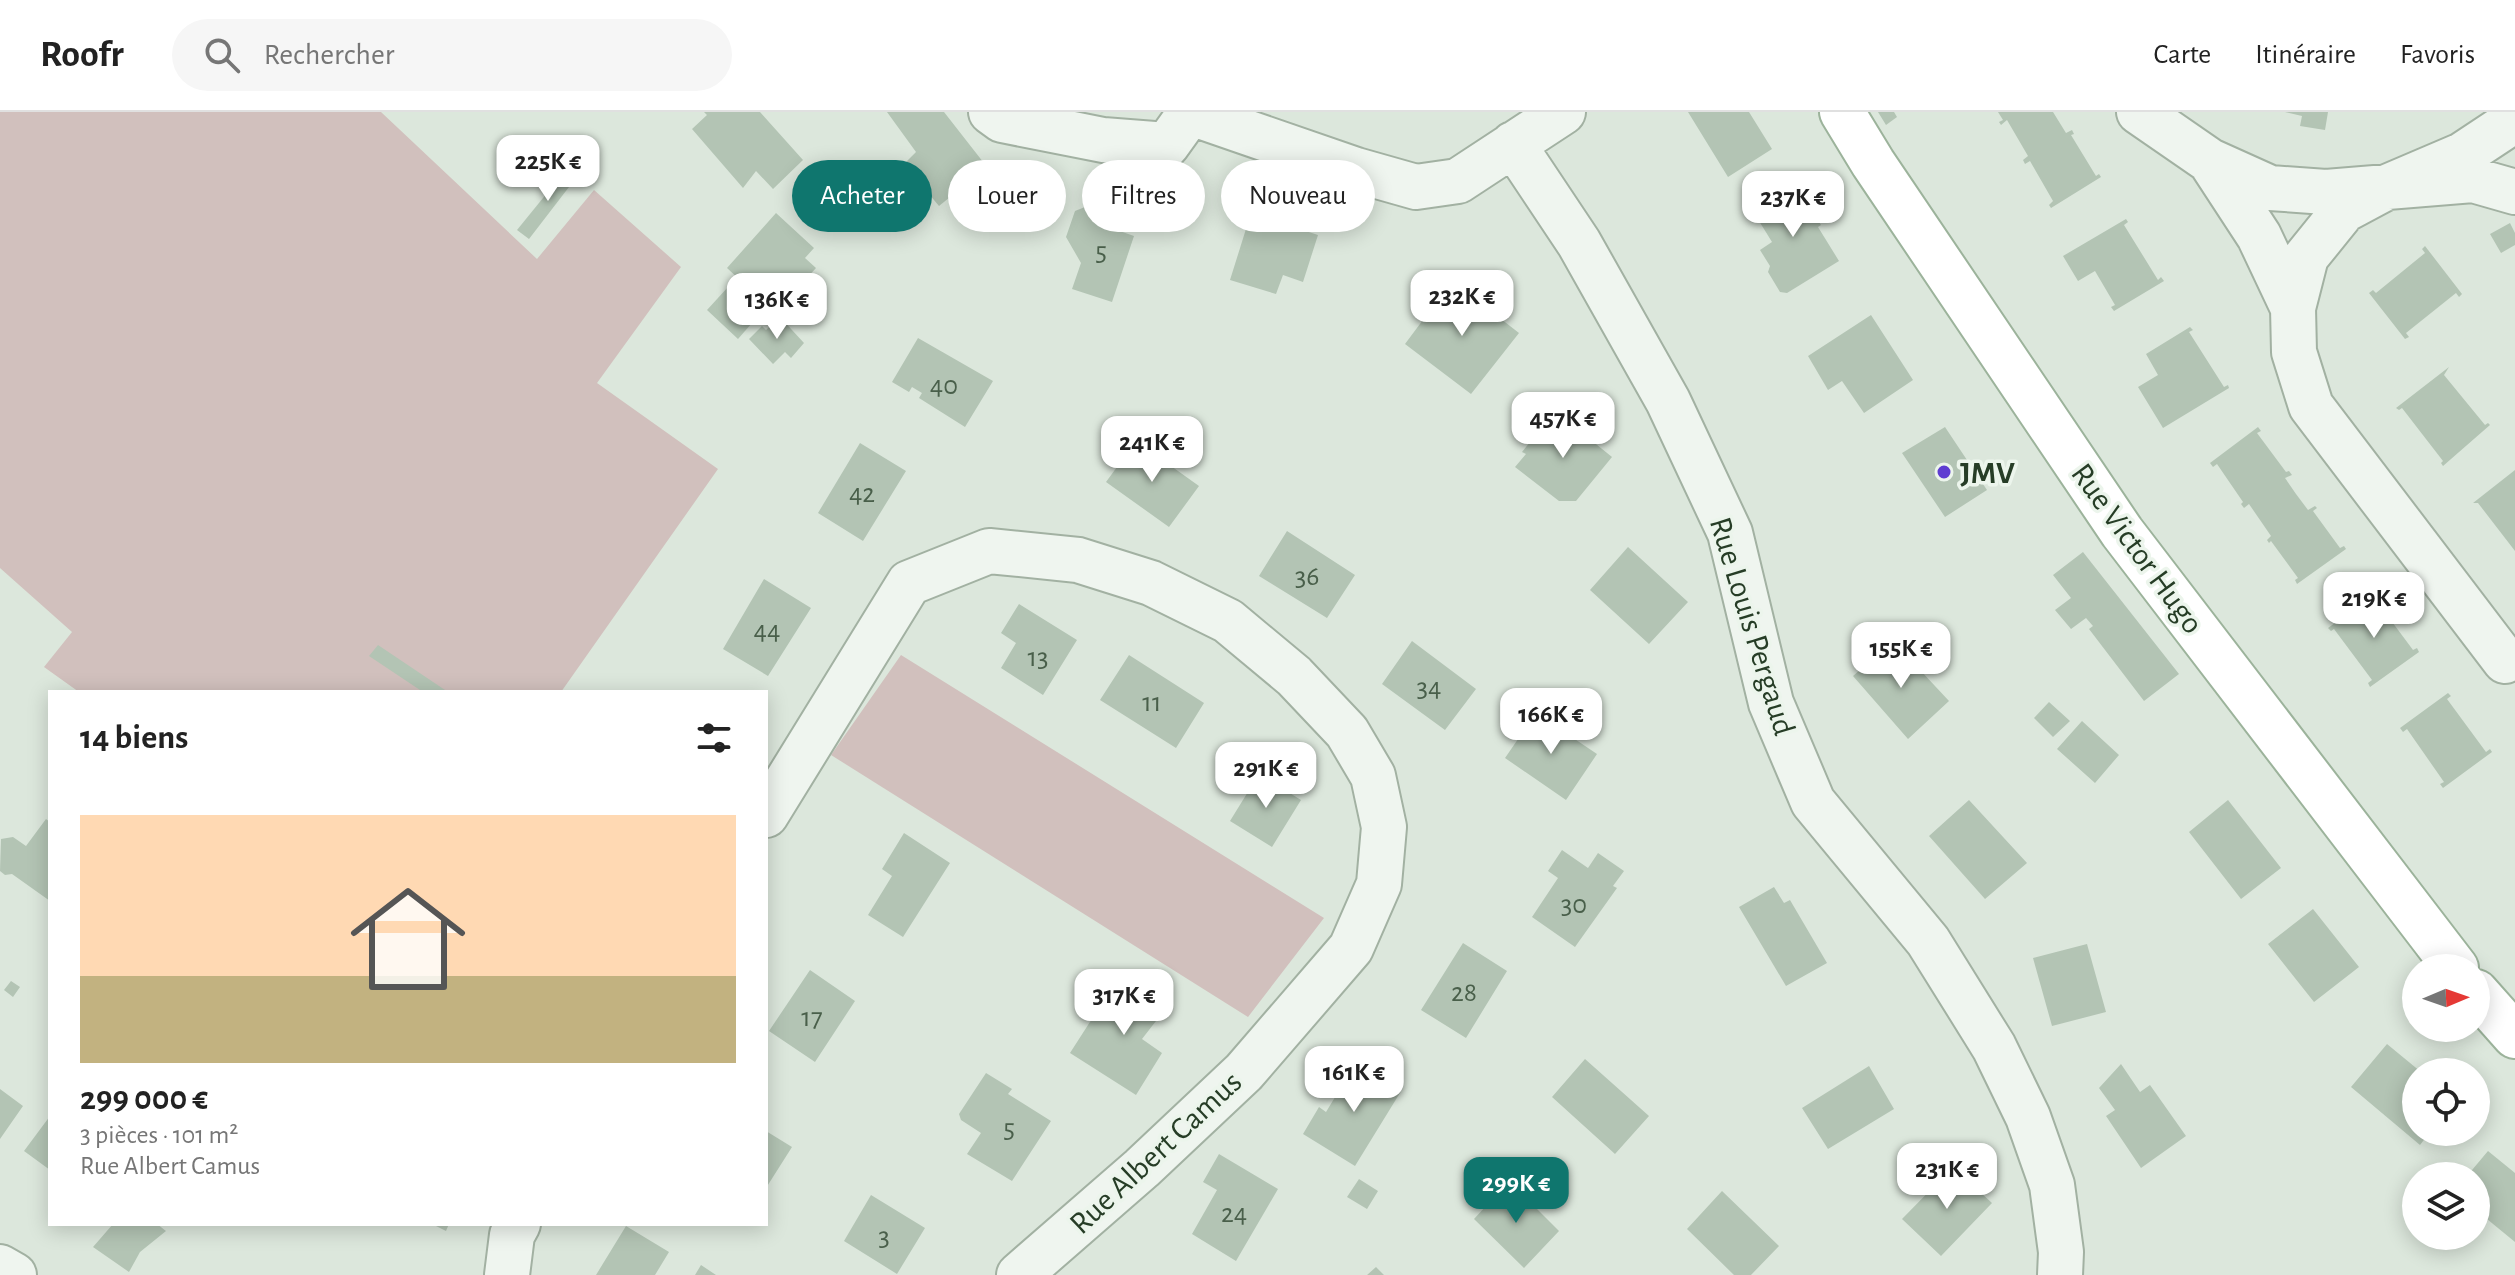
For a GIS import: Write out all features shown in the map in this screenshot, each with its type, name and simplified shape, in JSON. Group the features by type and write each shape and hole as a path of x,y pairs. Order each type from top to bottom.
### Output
{"main road":[{"name":"Rue Victor Hugo","path":"1842,112 1889,187 2122,532 2445,954"},
{"path":"2490,1008 2515,1036"}],"street":[{"path":"991,112 1002,120 1103,140 1167,145 1189,112 1356,170 1416,187 1458,181 1563,112"},
{"path":"2139,112 2210,161 2270,188 2326,192 2473,180 2515,192"},
{"path":"2505,661 2311,406 2294,352 2293,308 2306,257 2344,210 2387,187 2462,155 2515,120"},
{"name":"Rue Louis Pergaud","path":"1513,144 1579,243 1668,401 1730,533 1771,703 1813,802 1928,941 1994,1047 2021,1103 2052,1185 2061,1252 2060,1275"},
{"path":"2210,161 2259,236 2293,308"},
{"name":"Rue Albert Camus","path":"768,812 909,583 989,551 1078,560 1151,583 1228,621 1294,676 1347,732 1373,776 1384,827 1379,884 1351,948 1244,1072 1142,1168 1019,1275"},
{"path":"507,1275 512,1235 517,1226"},
{"path":"0,1267 14,1275"}],"shaded area":[{"path":"0,112 381,112 537,259 594,190 681,267 597,383 718,469 562,690 76,690 44,667 72,632 0,568"},
{"path":"901,655 1324,918 1248,1017 831,755"}],"building":[{"path":"704,112 760,112 803,160 792,160 792,171 773,189 756,171 743,188 692,129 707,115"},
{"path":"887,112 944,112 982,160 948,160 948,199 939,206 932,198 932,160 908,160 916,152"},
{"path":"1688,112 1749,112 1772,149 1728,177"},
{"path":"1878,112 1894,112 1897,117 1886,125"},
{"path":"1998,112 2053,112 2066,133 2072,130 2074,134 2071,135 2096,176 2099,174 2101,177 2051,208 2049,205 2053,201 2030,161 2025,164 2023,160 2028,156 2007,120 2001,125 1999,122 2003,120"},
{"path":"2285,112 2328,112 2325,130 2300,126 2302,116"},
{"path":"569,166 579,174 529,239 517,230"},
{"path":"1793,182 1821,225 1818,227 1839,261 1787,293 1780,292 1768,272 1770,266 1760,250 1772,242 1751,208"},
{"path":"1082,208 1082,232 1122,232 1134,236 1112,302 1072,289 1081,263 1066,237 1075,211"},
{"path":"776,213 792,228 792,232 797,232 814,248 805,258 816,268 795,291 790,287 770,308 727,268"},
{"path":"2126,219 2128,222 2124,225 2158,280 2161,277 2164,281 2114,311 2111,307 2115,305 2095,271 2078,281 2063,256"},
{"path":"2510,223 2515,233 2515,245 2501,253 2490,234"},
{"path":"1245,232 1309,232 1318,235 1303,282 1283,275 1276,294 1230,280"},
{"path":"2425,246 2462,294 2459,297 2456,293 2406,333 2409,337 2405,339 2369,293 2373,290 2376,293 2425,253 2422,249"},
{"path":"1452,281 1519,333 1471,394 1405,344"},
{"path":"728,287 759,315 738,339 707,310"},
{"path":"1871,315 1913,380 1864,413 1842,381 1828,390 1808,356"},
{"path":"780,317 804,343 791,358 785,352 773,364 749,339 762,326 766,330"},
{"path":"2190,327 2193,330 2189,332 2224,387 2228,385 2229,388 2163,428 2138,387 2158,375 2146,354"},
{"path":"918,338 993,381 965,427 919,398 922,393 912,387 909,392 892,382"},
{"path":"2449,367 2444,375 2485,425 2490,425 2443,466 2443,461 2402,408 2396,408"},
{"path":"1555,411 1612,457 1576,501 1559,501 1515,467 1526,454 1522,452"},
{"name":"JMV","path":"1945,427 1987,490 1945,517 1902,453"},
{"path":"2258,427 2261,431 2257,433 2286,472 2292,475 2285,478 2296,494 2308,510 2317,508 2313,511 2340,548 2344,546 2346,549 2297,584 2295,580 2298,578 2271,541 2269,543 2267,540 2271,536 2249,504 2244,508 2217,464 2213,467 2210,463"},
{"path":"1136,441 1199,486 1169,527 1106,482"},
{"path":"860,443 906,471 863,541 818,513"},
{"path":"2515,470 2515,551 2478,503 2473,503"},
{"path":"1287,531 1355,575 1327,618 1259,576"},
{"path":"1628,547 1688,602 1649,644 1590,590"},
{"path":"2083,552 2179,674 2144,701 2089,629 2093,626 2086,618 2071,629 2055,610 2071,598 2053,575"},
{"path":"764,579 811,608 768,676 723,649"},
{"path":"2377,592 2380,596 2375,599 2413,650 2417,648 2419,652 2370,687 2368,683 2372,680 2334,629 2331,631 2328,628"},
{"path":"1019,604 1077,640 1043,695 1001,668 1016,643 1001,633"},
{"path":"1412,641 1476,689 1445,730 1382,684"},
{"path":"1893,641 1949,701 1908,739 1853,676"},
{"path":"378,645 445,690 420,690 369,656"},
{"path":"1129,655 1204,703 1176,748 1100,700"},
{"path":"2448,693 2451,696 2447,699 2486,752 2490,749 2492,752 2443,788 2440,784 2444,782 2407,729 2403,732 2400,728"},
{"path":"2049,702 2070,721 2053,737 2034,718"},
{"path":"1536,713 1597,754 1566,800 1505,758"},
{"path":"2082,721 2119,755 2095,783 2057,749"},
{"path":"1259,774 1301,800 1272,847 1230,821"},
{"path":"1969,800 2027,863 1985,899 1929,836"},
{"path":"2228,800 2281,868 2241,899 2189,832"},
{"path":"46,819 48,820 48,900 12,874 5,875 0,871 1,839 13,837 26,846"},
{"path":"904,833 950,863 903,937 868,915 892,876 882,869"},
{"path":"1562,850 1588,868 1598,853 1624,871 1613,886 1617,888 1575,947 1532,917 1558,878 1548,871"},
{"path":"1774,887 1784,903 1790,900 1827,963 1786,986 1739,907"},
{"path":"2313,909 2359,967 2314,1002 2268,944"},
{"path":"1463,943 1507,971 1466,1038 1421,1010"},
{"path":"2087,944 2106,1012 2052,1026 2033,958"},
{"path":"810,970 855,1001 815,1062 769,1031"},
{"path":"1130,977 1170,1003 1142,1039 1162,1053 1136,1095 1070,1053 1097,1011 1106,1016"},
{"path":"11,981 20,987 13,997 4,990"},
{"path":"2387,1044 2404,1058 2402,1130 2351,1087"},
{"path":"1585,1059 1649,1116 1615,1154 1552,1097"},
{"path":"1357,1061 1403,1088 1355,1166 1303,1134 1319,1107 1326,1112"},
{"path":"2121,1064 2140,1092 2150,1085 2186,1136 2141,1168 2106,1116 2115,1110 2099,1088"},
{"path":"1869,1066 1894,1109 1828,1149 1802,1108"},
{"path":"986,1073 1012,1089 1008,1094 1051,1121 1012,1181 967,1154 981,1133 961,1120 959,1114"},
{"path":"0,1089 23,1106 0,1139"},
{"path":"48,1119 48,1169 24,1151"},
{"path":"768,1132 792,1147 768,1185"},
{"path":"2488,1151 2515,1173 2515,1242 2490,1221 2490,1162 2479,1162"},
{"path":"1219,1154 1278,1189 1236,1261 1192,1234 1217,1190 1203,1182"},
{"path":"1953,1167 1992,1203 1941,1256 1902,1219"},
{"path":"1359,1179 1378,1191 1367,1209 1347,1197"},
{"path":"1509,1181 1559,1231 1524,1268 1474,1219"},
{"path":"1722,1191 1779,1246 1751,1275 1734,1275 1687,1229"},
{"path":"871,1195 925,1228 897,1274 844,1241"},
{"path":"111,1226 160,1226 166,1231 140,1252 129,1272 93,1247"},
{"path":"626,1226 669,1252 655,1275 596,1275"},
{"path":"701,1265 716,1275 695,1275"},
{"path":"1376,1267 1384,1275 1367,1275"}],"place":[{"name":"JMV","path":"1944,472"}]}
